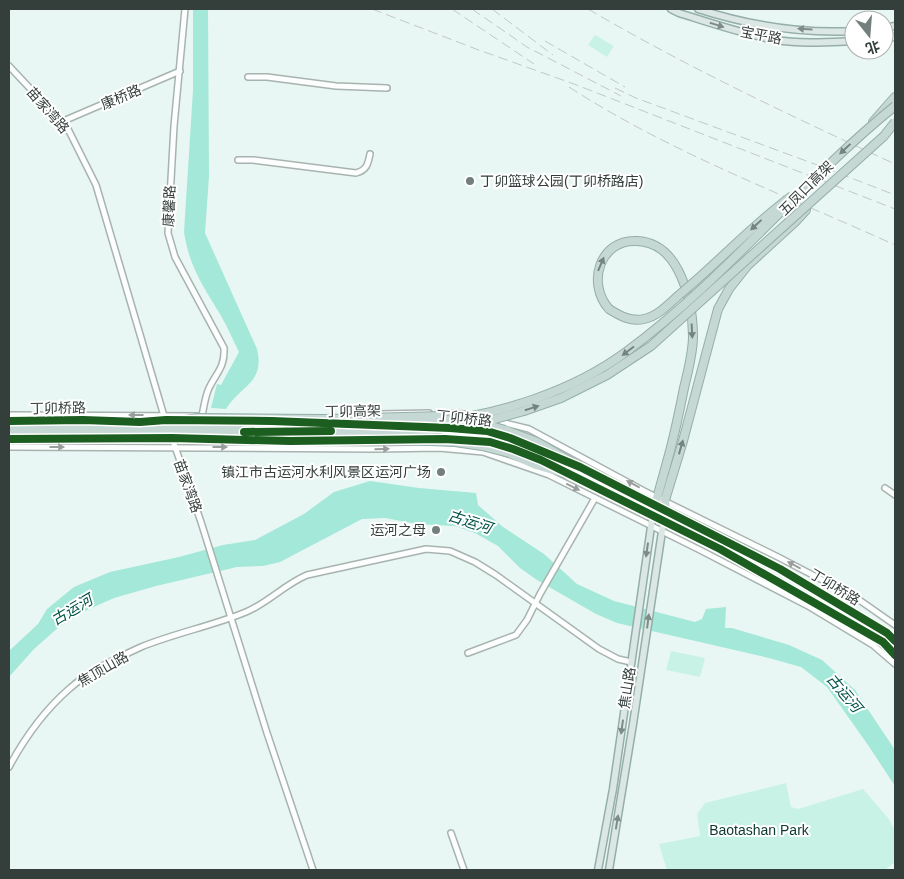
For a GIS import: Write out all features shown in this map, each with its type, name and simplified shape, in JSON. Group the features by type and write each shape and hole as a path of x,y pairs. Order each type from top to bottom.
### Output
{"highway":[{"path":"868,128 895,97"},
{"name":"五凤口高架","path":"718,273 771,223 808,184 868,128 895,106"},
{"name":"五凤口高架","path":"723,281 895,124"},
{"path":"666,511 661,498 691,355 693,335 690,311 684,282 674,262 666,252 656,245 644,241 631,241 620,244 603,258 598,270 597,282 602,301 620,317 632,320 645,319 658,313 697,281 771,211 808,184"},
{"path":"655,506 661,498 697,386 718,310 729,289 748,265 795,222 820,194"},
{"name":"丁卯高架","path":"9,431 213,432 398,427 478,414 527,401 562,389 605,366 645,338 718,273"},
{"name":"丁卯高架","path":"9,423 398,427 431,430 484,422 537,407 579,390 629,362 651,346 723,281"},
{"path":"151,424 198,418 325,419 445,416 478,422 537,442 580,467"},
{"path":"213,432 258,438 359,438 455,442 509,453 536,465 574,476"}],"main road":[{"name":"宝平路","path":"671,9 678,13 731,29 777,40 844,41"},
{"name":"宝平路","path":"698,9 734,20 779,27 844,32"},
{"name":"丁卯桥路","path":"9,423 83,420 140,422 165,417 486,431 526,444 580,467 780,569 887,633 895,641"},
{"name":"丁卯桥路","path":"9,439 172,438 290,441 445,439 490,442 527,454 664,520 883,642 895,656"},
{"name":"焦山路","path":"598,870 613,789 652,515 655,506"},
{"name":"焦山路","path":"609,870 666,511"}],"street":[{"name":"康馨路","path":"185,9 174,126 168,233 175,256 224,348 225,358 222,368 207,393 202,416"},
{"name":"苗家湾路","path":"9,66 68,129 96,185 174,447 209,548 267,733 314,870"},
{"name":"康桥路","path":"61,122 180,71"},
{"path":"248,78 267,78 336,86 387,88"},
{"path":"238,160 253,160 356,173 363,171 367,166 370,154"},
{"path":"9,415 165,417 419,412 470,415 529,429 644,491 855,597 895,625"},
{"path":"9,447 439,448 484,452 549,475 810,607 873,645 895,664"},
{"path":"885,488 895,495"},
{"path":"468,653 516,634 527,620 595,498"},
{"name":"焦顶山路","path":"9,767 20,747 50,709 69,688 90,673 142,647 253,609 277,595 295,580 307,575 426,549 450,551 476,562 599,649 618,659 631,662"},
{"path":"451,833 464,870"}],"green space":[{"path":"595,35 614,46 607,57 588,45"},
{"path":"671,651 705,658 700,677 666,670"},
{"name":"Baotashan Park","path":"786,783 791,807 798,809 863,789 888,818 895,830 895,862 885,870 667,870 659,844 700,836 697,814 705,803"}],"water":[{"path":"193,9 208,9 209,176 205,233 257,349 259,360 255,376 226,409 211,408 217,384 221,385 239,352 193,266 184,232 193,90"},
{"name":"古运河","path":"370,481 476,493 478,505 503,527 544,554 577,584 614,601 695,622 702,619 706,609 726,607 725,628 732,628 789,645 822,660 855,690 895,750 895,786 827,687 801,667 617,623 596,614 537,580 520,568 498,546 475,533 455,526 417,524 385,518 362,519 280,562 263,566 237,567 114,598 87,610 60,626 34,649 9,677 9,651 38,624 47,609 74,587 110,572 223,545 255,540 304,514 334,492"}],"railway":[{"path":"372,9 574,84 895,209"},
{"path":"452,9 534,64"},
{"path":"472,9 527,47 621,96"},
{"path":"492,9 553,55"},
{"path":"588,9 701,71 895,164"},
{"path":"545,41 625,87"},
{"path":"569,87 608,111 688,153 895,245"},
{"path":"615,88 636,98 895,195"}],"cycle path":[{"path":"9,421 272,421 487,431 510,438 580,467 780,569 887,633 895,641"},
{"path":"244,432 331,431"},
{"path":"9,439 172,438 290,441 445,439 490,442 541,460 720,549 883,642 895,655"}],"place":[{"name":"丁卯篮球公园(丁卯桥路店)","path":"470,181"},
{"name":"镇江市古运河水利风景区运河广场","path":"441,472"},
{"name":"运河之母","path":"436,530"}]}
